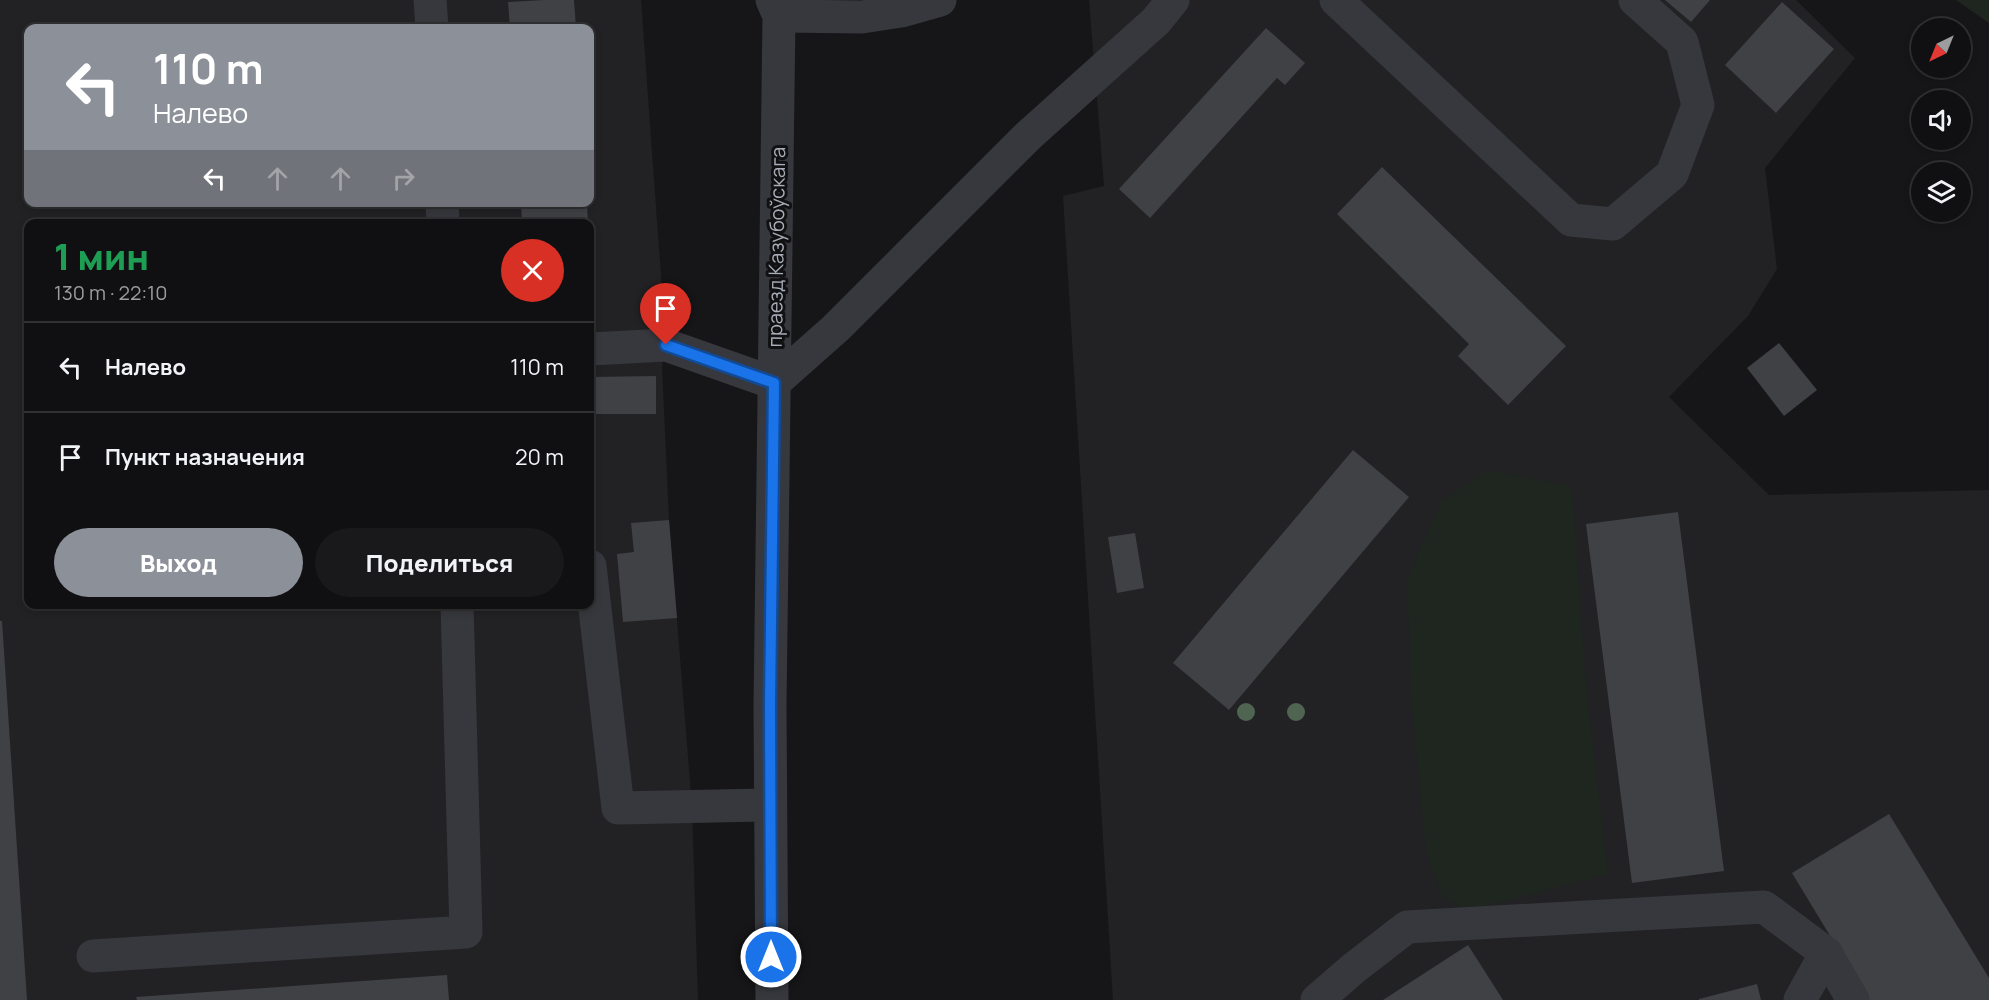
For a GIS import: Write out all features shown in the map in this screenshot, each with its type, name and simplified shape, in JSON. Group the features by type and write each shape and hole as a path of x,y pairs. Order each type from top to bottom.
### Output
{"street":[{"path":"430,0 432,24"},
{"path":"776,8 862,17 901,11 940,0"},
{"path":"594,349 666,345 774,383 836,328 1028,136 1156,21 1173,0"},
{"path":"1336,0 1571,220 1613,224 1672,174 1698,105 1682,42 1635,0"},
{"name":"праезд Казубоўскага","path":"772,1000 770,705 776,8"},
{"path":"594,601 618,808 770,805"},
{"path":"93,956 466,932 457,609"},
{"path":"1317,1000 1407,927 1764,907 1826,953 1853,1000"},
{"path":"1800,1000 1826,953"}],"shaded area":[{"path":"0,0 641,0 666,345 662,367 669,520 692,807 698,1000 0,1000"},
{"path":"1089,0 1796,0 1855,58 1765,168 1777,269 1748,316 1669,397 1769,495 1989,490 1989,1000 1113,1000 1063,196 1104,186"},
{"path":"1956,0 1989,0 1989,23"},
{"path":"1487,470 1572,486 1585,676 1608,874 1466,910 1442,896 1426,852 1411,697 1407,579 1442,501"}],"building":[{"path":"574,0 576,24 510,24 508,2"},
{"path":"1665,0 1710,0 1691,22"},
{"path":"1782,2 1834,49 1776,113 1725,65"},
{"path":"1266,28 1305,63 1285,85 1277,78 1150,218 1119,189"},
{"path":"1382,167 1566,346 1508,405 1458,356 1469,344 1337,214"},
{"path":"521,207 587,207 588,219 522,219"},
{"path":"1779,343 1817,390 1784,416 1747,368"},
{"path":"656,376 656,414 594,414 594,377"},
{"path":"1353,450 1409,497 1229,710 1173,663"},
{"path":"1678,512 1724,871 1632,883 1586,524"},
{"path":"669,520 677,618 623,622 617,554 634,552 631,523"},
{"path":"1135,533 1144,588 1117,593 1108,537"},
{"path":"0,621 2,621 27,1000 0,1000"},
{"path":"1889,814 1989,978 1989,1000 1869,1000 1792,873"},
{"path":"1468,945 1503,1000 1383,1000"},
{"path":"447,975 449,1000 137,1000 136,997"},
{"path":"1757,984 1761,1000 1699,1000 1699,999"}],"route":[{"path":"666,345 774,383 770,705 771,957"}]}
